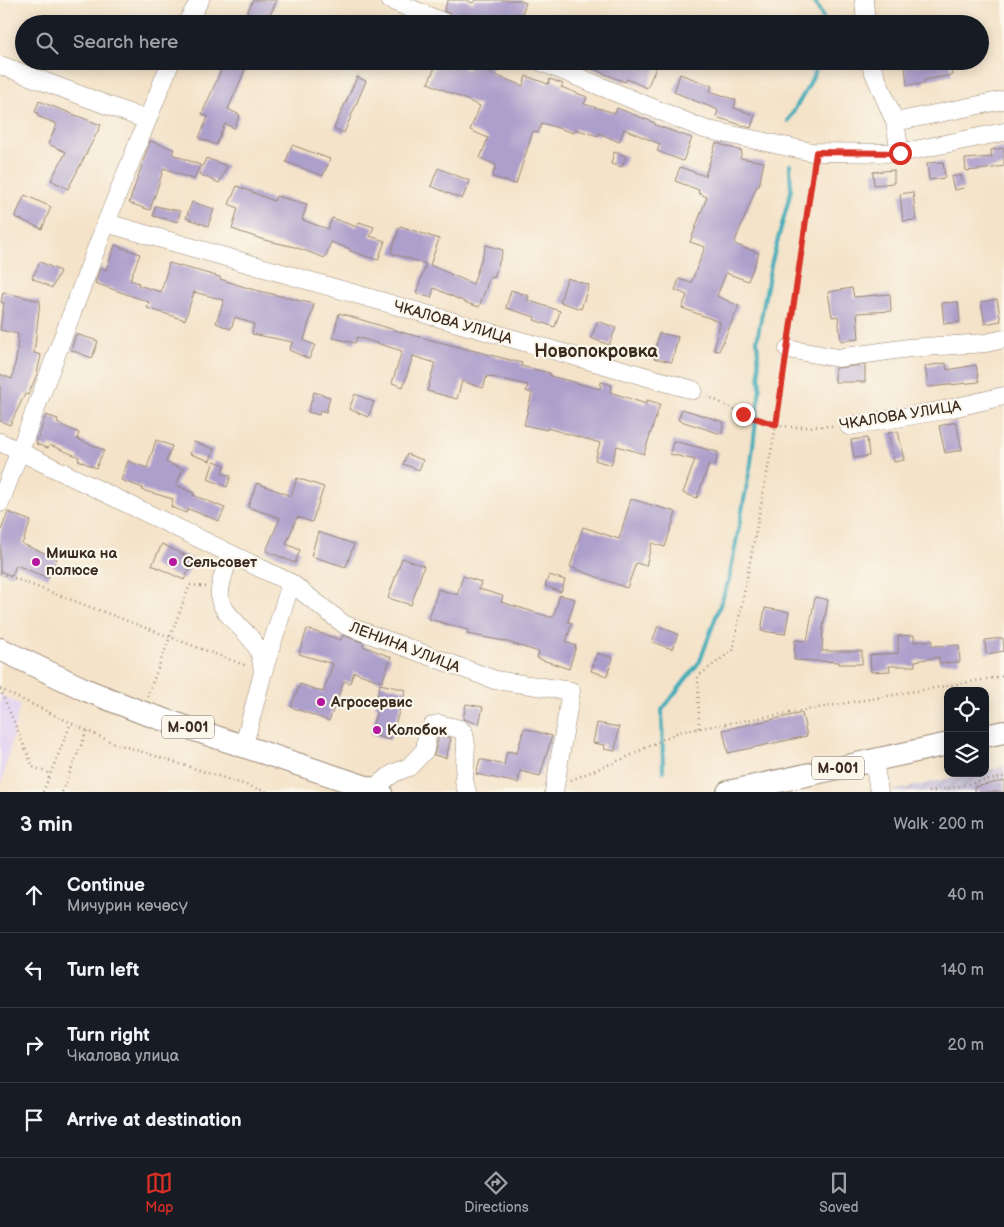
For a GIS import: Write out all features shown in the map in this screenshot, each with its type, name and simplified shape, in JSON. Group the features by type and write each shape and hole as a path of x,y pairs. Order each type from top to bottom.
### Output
{"main road":[{"name":"М-001","path":"0,649 86,690 141,712 377,791"},
{"path":"989,735 1004,732"},
{"name":"М-001","path":"728,792 944,745"}],"street":[{"path":"191,15 200,0"},
{"path":"390,0 426,15"},
{"path":"864,0 865,15"},
{"path":"0,65 148,120"},
{"path":"0,503 106,223 167,70"},
{"path":"561,70 704,129 816,152 900,153 1004,132"},
{"path":"874,70 896,122 900,153"},
{"path":"896,122 1004,100"},
{"name":"ЧКАЛОВА УЛИЦА","path":"106,223 693,390"},
{"path":"788,349 838,358 909,348 986,343 1004,339"},
{"name":"ЧКАЛОВА УЛИЦА","path":"849,426 944,410 1004,396"},
{"name":"ЛЕНИНА УЛИЦА","path":"0,442 290,583 345,625 495,680 570,691 555,789"},
{"path":"230,554 220,588 220,600 224,610 238,623 259,650 263,672"},
{"path":"244,745 263,672 290,583"},
{"path":"377,791 394,773 409,767 425,750 427,734 432,726 439,724 454,727 464,733 466,744 464,780 467,792"},
{"path":"874,760 879,792"}],"path":[{"path":"699,728 698,676 733,650 776,425 816,152"},
{"name":"ЧКАЛОВА УЛИЦА","path":"693,390 743,414 776,425 849,426"},
{"path":"0,573 263,672"},
{"path":"141,712 190,584 220,588"},
{"path":"555,789 678,732 1004,676"},
{"path":"0,689 111,742 268,792"},
{"path":"0,689 32,767 51,774"},
{"path":"43,792 71,723"},
{"path":"62,792 87,731"},
{"path":"930,792 1004,777"}],"shaded area":[{"path":"0,694 20,705 0,791"},
{"path":"1004,766 1004,792 889,792 955,777 989,777 989,770"}],"building":[{"path":"253,0 277,0 270,15 246,15"},
{"path":"448,0 466,0 473,3 475,0 519,0 526,3 521,15 452,15 444,11"},
{"path":"221,70 245,70 228,109 240,115 234,128 225,124 216,145 199,138 208,117 202,114"},
{"path":"434,70 491,70 490,73 523,86 526,76 548,84 550,79 563,84 561,87 587,97 584,104 615,113 617,108 655,123 655,125 692,138 683,161 657,151 660,144 624,129 619,142 599,133 598,136 575,129 574,133 542,123 538,133 533,131 516,184 492,177 496,165 480,158 488,138 470,130 480,106 428,83"},
{"path":"595,70 655,70 647,88 627,79 625,82"},
{"path":"905,70 951,70 952,75 924,80 924,84 907,85"},
{"path":"680,74 712,86 710,91 736,100 734,108 755,115 751,128 716,117 718,110 674,92"},
{"path":"357,77 366,81 344,133 334,128"},
{"path":"39,101 101,125 68,189 51,180 66,152 48,144 57,124 37,116 38,113 35,112"},
{"path":"150,141 174,149 172,154 200,165 194,180 164,168 150,210 129,203"},
{"path":"716,143 742,151 740,158 764,162 759,186 757,186 734,244 759,253 748,281 726,273 717,296 739,306 719,351 714,350 720,322 682,308 687,295 675,290 679,279 691,283 705,247 690,242 707,197 698,193 699,190 675,181 680,167 705,176"},
{"path":"292,145 330,159 323,176 286,162"},
{"path":"1004,148 1004,166 966,171 965,159 992,157 991,150"},
{"path":"614,152 626,156 622,167 611,164"},
{"path":"206,158 227,166 219,183 199,174"},
{"path":"943,162 945,178 929,180 927,163"},
{"path":"438,168 470,181 462,199 431,186"},
{"path":"894,170 894,183 874,185 873,172"},
{"path":"961,175 964,188 954,190 951,177"},
{"path":"237,186 274,201 276,196 307,204 302,220 328,229 332,218 357,227 359,222 374,227 370,236 385,241 378,260 350,251 350,249 331,242 325,258 295,247 264,240 232,229 238,208 229,204"},
{"path":"913,192 916,220 903,221 900,194"},
{"path":"25,195 51,207 42,229 15,217"},
{"path":"192,202 214,209 208,226 186,218"},
{"path":"155,206 180,211 178,222 153,216"},
{"path":"400,226 439,239 430,265 473,284 486,245 503,250 494,278 490,277 479,307 434,288 431,298 416,293 426,264 391,253"},
{"path":"115,245 140,254 130,280 139,283 138,285 161,292 169,263 220,277 220,279 251,289 314,304 304,341 315,345 309,359 289,350 293,342 252,334 254,324 235,317 231,329 216,323 224,300 194,292 185,320 147,308 149,302 95,283 100,268 106,270"},
{"path":"40,262 60,271 52,288 32,278"},
{"path":"567,278 589,285 581,309 560,302"},
{"path":"852,288 854,297 890,294 891,311 857,313 859,339 841,341 838,316 832,317 828,292"},
{"path":"511,290 529,296 527,300 560,311 555,327 534,320 535,317 506,308"},
{"path":"3,292 40,301 34,353 41,355 37,374 28,395 25,394 10,425 0,421 0,374 12,379 18,349 18,334 0,330 4,303 1,302"},
{"path":"997,299 1001,321 985,324 981,302"},
{"path":"958,302 960,322 944,324 942,303"},
{"path":"339,313 408,334 522,363 521,366 550,373 550,376 600,389 601,382 612,385 610,392 646,404 647,400 660,404 644,454 617,446 611,465 595,460 600,443 547,428 547,430 524,425 532,393 526,391 528,385 487,376 483,388 462,381 457,399 427,391 435,363 413,356 403,387 392,383 402,351 357,337 355,343 333,338"},
{"path":"598,321 616,328 609,345 591,338"},
{"path":"659,333 678,337 672,362 653,358"},
{"path":"76,334 98,341 92,358 71,350"},
{"path":"946,363 947,370 976,365 979,382 928,387 925,366"},
{"path":"865,365 865,382 835,382 835,368"},
{"path":"314,392 330,397 326,412 320,410 319,415 308,412"},
{"path":"355,394 374,402 368,417 349,409"},
{"path":"682,409 724,422 721,434 678,420"},
{"path":"46,415 58,419 57,423 79,433 77,439 104,450 96,468 78,460 79,457 50,445 48,448 36,444"},
{"path":"956,422 962,450 945,453 939,426"},
{"path":"898,431 904,460 894,462 888,433"},
{"path":"867,438 869,456 854,458 851,440"},
{"path":"156,440 172,446 166,462 183,469 176,485 194,493 193,495 225,508 219,521 188,509 186,513 171,507 173,499 142,490 143,488 121,480 128,461 147,468"},
{"path":"673,441 718,452 715,466 709,464 697,498 683,493 695,460 670,454"},
{"path":"194,442 214,449 210,461 190,454"},
{"path":"407,454 423,460 419,470 403,464"},
{"path":"214,461 225,465 222,473 231,476 227,487 208,479"},
{"path":"297,478 324,487 312,522 297,517 286,544 300,550 295,563 266,551 280,518 248,507 257,483 291,496"},
{"path":"631,499 676,512 665,547 652,543 646,566 636,563 627,588 570,567 583,527 619,539"},
{"path":"8,512 31,521 22,544 57,558 48,578 16,565 12,576 0,571 0,533"},
{"path":"318,532 354,544 346,567 311,556"},
{"name":"Сельсовет","path":"162,544 194,560 184,580 152,565"},
{"path":"402,558 424,566 411,605 388,598"},
{"path":"549,575 565,580 561,592 545,586"},
{"path":"463,576 481,582 479,589 503,596 501,602 550,617 553,617 560,595 575,599 568,622 572,623 566,642 576,646 569,669 537,658 539,652 504,641 467,634 468,630 429,619 438,589 457,595"},
{"path":"815,597 828,600 823,628 822,651 862,651 862,664 794,660 795,640 807,641"},
{"path":"765,608 789,612 785,634 761,631"},
{"path":"658,626 678,634 672,649 652,642"},
{"path":"307,629 341,640 343,635 364,643 363,646 391,657 382,682 354,672 350,683 344,681 329,721 291,707 300,684 323,692 333,664 299,654"},
{"path":"914,635 914,642 932,640 932,646 959,645 960,662 939,663 939,657 915,661 915,666 889,666 890,671 871,672 870,655 898,653 898,636"},
{"path":"1003,638 1004,651 986,654 985,640"},
{"path":"597,653 613,658 607,676 591,671"},
{"path":"380,684 406,690 390,740 370,734 378,706 375,706"},
{"path":"466,704 483,707 479,724 463,719"},
{"path":"802,713 807,736 728,753 723,730"},
{"path":"597,723 619,727 615,751 604,749 605,745 593,743"},
{"path":"524,728 552,736 540,776 520,771 518,783 476,774 480,759 504,765 507,751 517,753"},
{"path":"439,735 451,738 446,758 434,755"},
{"path":"1004,781 1004,792 974,792 974,787"}],"waterway":[{"path":"814,0 822,15"},
{"path":"788,121 816,70"},
{"path":"663,771 662,710 700,661 729,580 751,463 760,387 757,340 771,265 791,191 790,165"}],"place":[{"name":"Мишка на полюсе","path":"36,562"},
{"name":"Сельсовет","path":"173,562"},
{"name":"Агросервис","path":"321,702"},
{"name":"Колобок","path":"377,730"}],"district":[{"name":"Новопокровка","path":"596,351"}],"route":[{"path":"743,414 776,425 816,152 900,153"}]}
